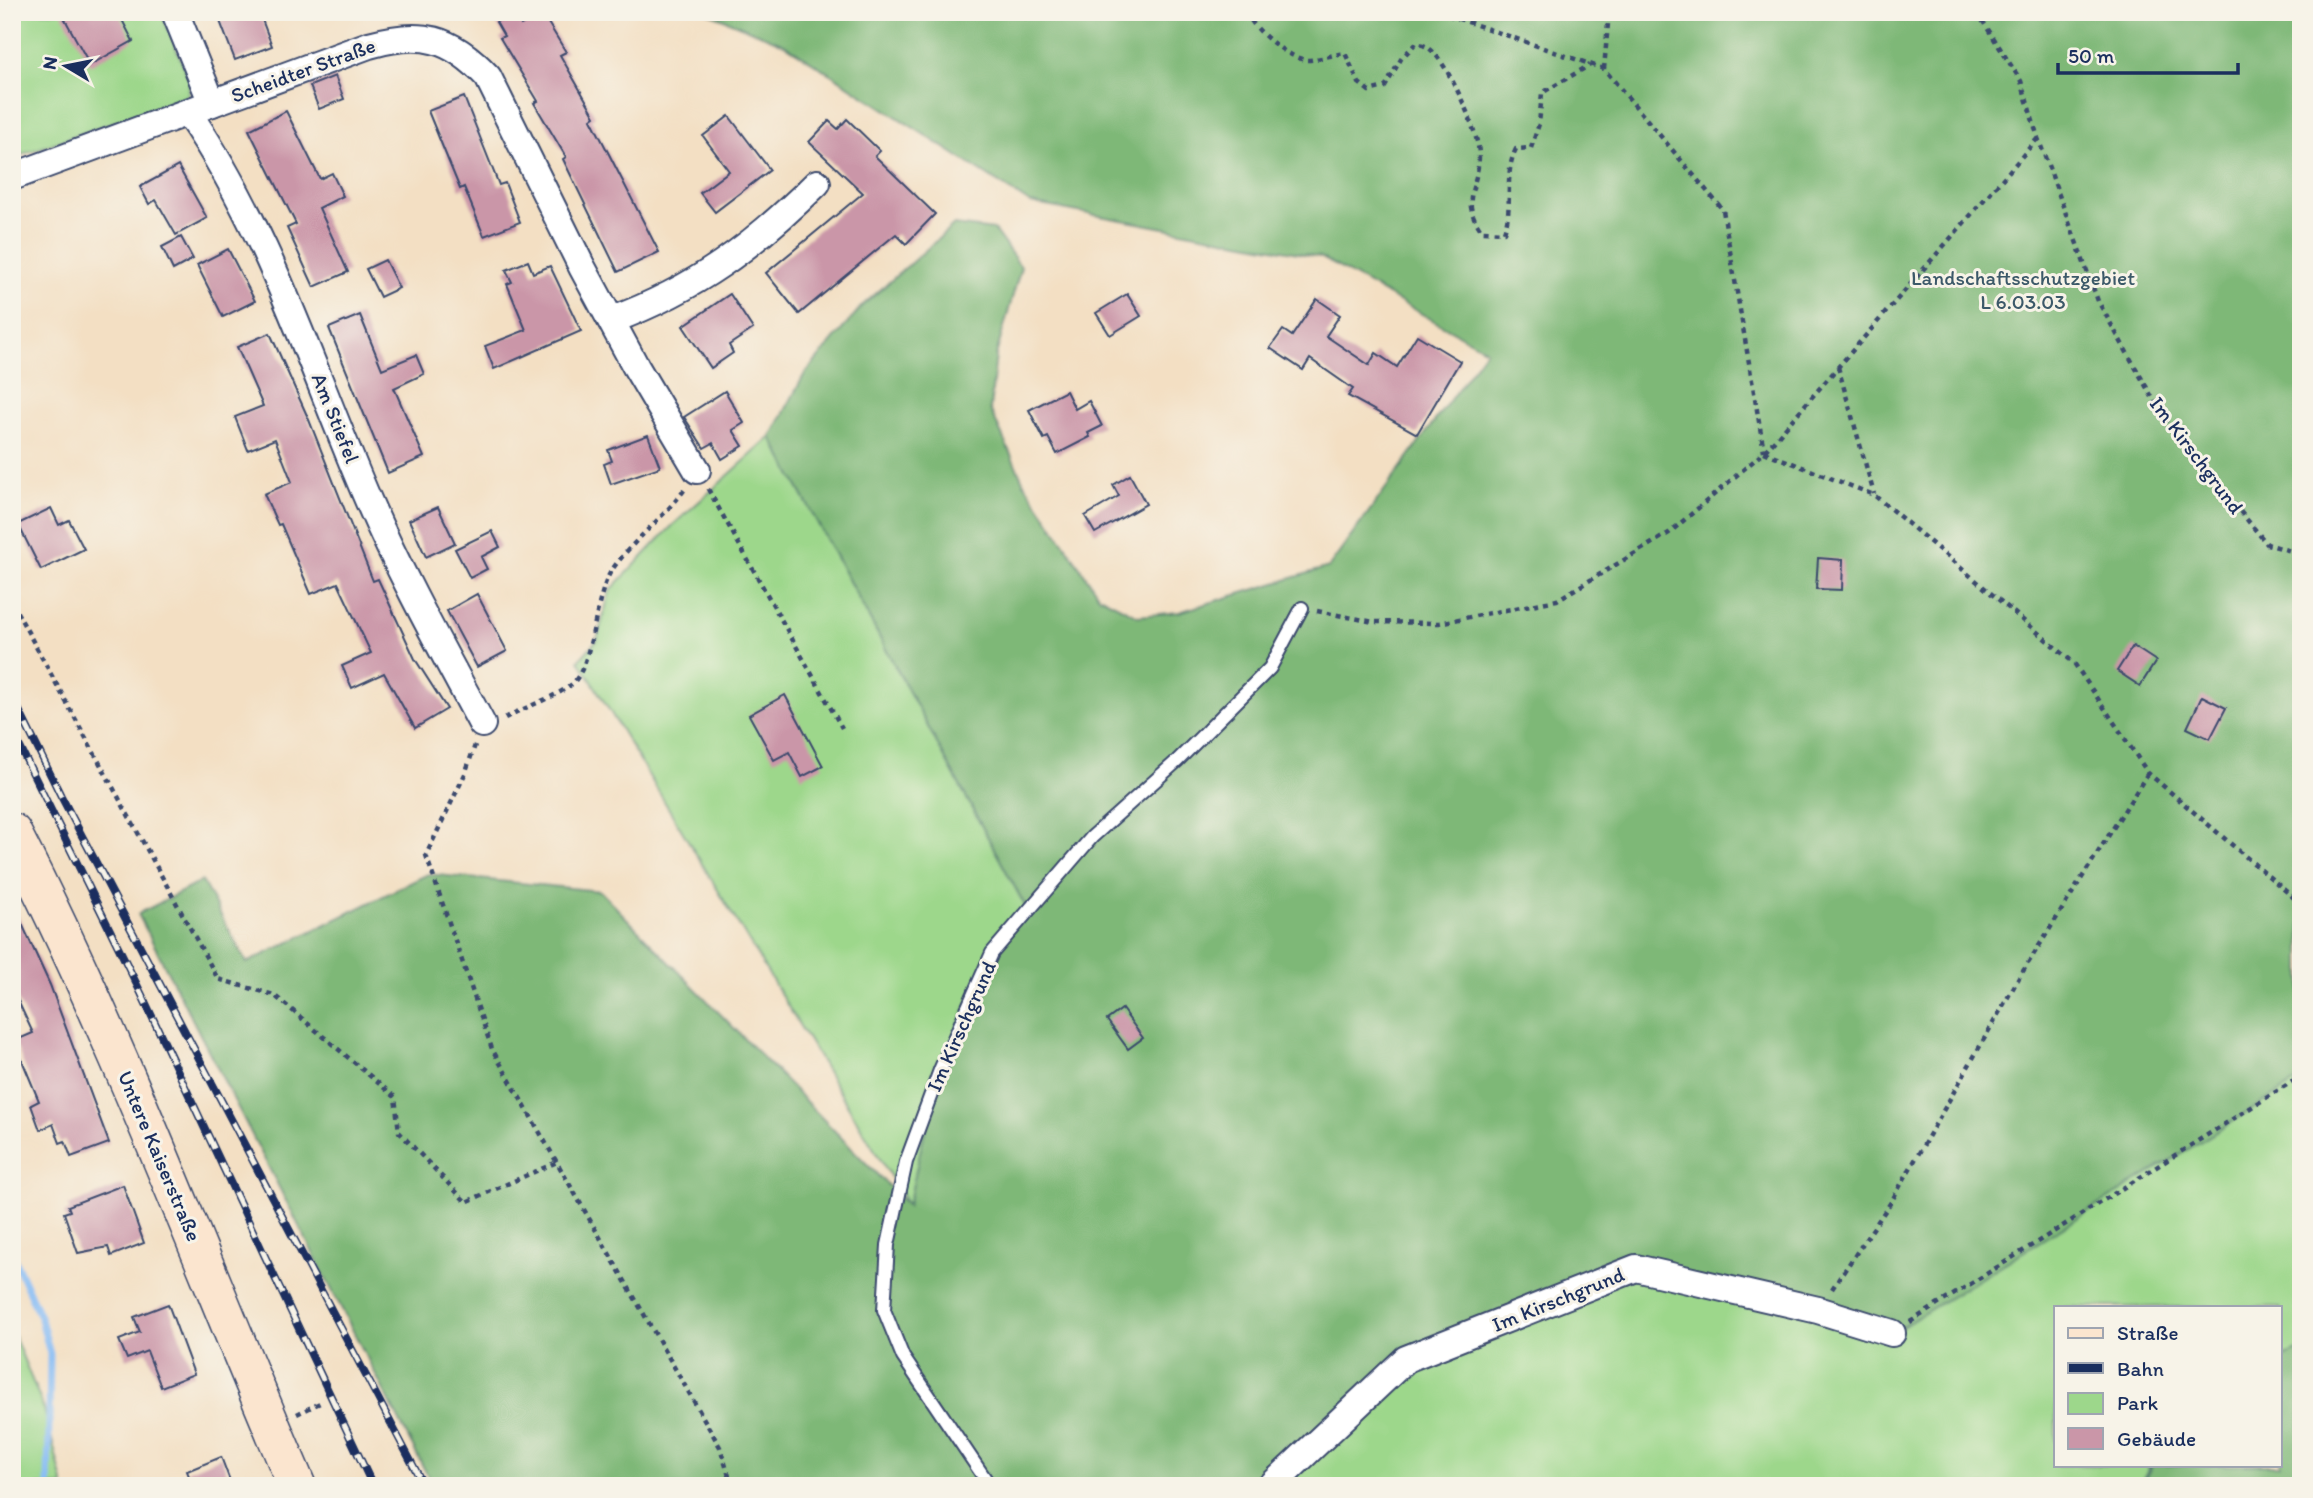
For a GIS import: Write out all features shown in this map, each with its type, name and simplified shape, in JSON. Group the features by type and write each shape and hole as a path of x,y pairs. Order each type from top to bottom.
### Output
{"main road":[{"name":"Untere Kaiserstraße","path":"12,832 55,916 134,1094 297,1486"}],"street":[{"name":"Am Stiefel","path":"175,12 214,150 275,273 369,502 413,596 492,722"},
{"name":"Scheidter Straße","path":"12,177 394,37 417,36 453,47 472,60 488,77 582,267 636,368 697,470"},
{"path":"612,320 659,303 723,265 817,183"},
{"name":"Im Kirschgrund","path":"1271,1486 1406,1359 1636,1268 1818,1310 1892,1333"}],"lane":[{"name":"Im Kirschgrund","path":"990,1486 903,1357 884,1310 888,1245 906,1162 940,1070 992,953 1092,837 1177,761 1270,668 1303,608"}],"path":[{"path":"1246,12 1250,22 1286,51 1308,61 1345,53 1359,83 1369,91 1385,87 1401,59 1416,43 1429,47 1441,61 1472,124 1480,153 1476,184 1468,198 1471,216 1482,231 1504,232 1511,198 1510,162 1516,149 1531,148 1539,124 1542,93 1590,65"},
{"path":"1439,12 1604,69 1723,210 1764,452"},
{"path":"1604,69 1609,12"},
{"name":"Im Kirschgrund","path":"1977,12 2021,81 2038,138 2098,301 2165,420 2267,544 2301,554"},
{"path":"1303,608 1374,622 1439,623 1557,600 1669,533 1764,452 2038,138"},
{"path":"1838,367 1874,495"},
{"path":"1764,452 1874,495 2074,663 2148,773 2301,904"},
{"path":"732,1486 720,1447 492,1048 426,855 492,722 572,685 581,672 603,588 611,572 667,513 697,470 842,728"},
{"path":"12,603 218,979 274,995 395,1097 399,1132 466,1202 557,1162"},
{"path":"1818,1310 1891,1202 2020,976 2148,773"},
{"path":"1892,1333 2301,1076"}],"green space":[{"path":"12,12 161,12 190,81 188,96 12,158"},
{"name":"Landschaftsschutzgebiet L 6.03.03","path":"707,12 2301,12 2301,1079 1892,1333 1637,1266 1404,1358 1267,1486 433,1486 138,914 202,881 247,963 428,874 600,891 908,1206 939,1068 992,951 1029,913 771,437 804,375 862,306 954,225 994,230 1021,267 996,355 990,409 1023,481 1099,596 1138,616 1179,612 1329,567 1486,350 1320,257 1030,203 784,44"},
{"path":"771,437 1029,913 939,1068 909,1207 579,660 597,640 610,591 673,525"},
{"path":"2301,1079 2301,1351 2282,1357 2282,1306 2054,1306 2054,1466 2149,1466 2139,1486 1267,1486 1404,1358 1637,1266 1892,1333"},
{"path":"12,1331 44,1409 64,1486 12,1486"},
{"path":"2301,1350 2301,1486 2141,1486 2151,1466 2282,1466 2282,1357"}],"building":[{"path":"61,12 118,12 133,41 90,65"},
{"path":"241,12 259,12 272,46 235,60 220,21"},
{"path":"513,12 521,25 542,13 566,52 560,55 595,116 591,119 659,252 618,272 563,159 566,157 534,103 538,101 500,38 504,36 496,22"},
{"path":"335,76 344,99 319,109 310,86"},
{"path":"464,97 499,185 505,183 520,222 484,236 464,187 460,189 428,111"},
{"path":"286,111 320,179 332,173 343,196 319,208 348,272 314,287 287,228 296,224 249,130"},
{"path":"729,116 770,170 715,212 700,193 729,171 703,136"},
{"path":"847,119 880,151 875,156 935,214 906,244 896,234 799,314 766,273 863,193 809,142 829,121 838,129"},
{"path":"178,166 207,218 176,235 156,200 149,204 140,187"},
{"path":"181,237 193,259 173,270 162,247"},
{"path":"228,249 255,301 223,317 197,265"},
{"path":"385,260 399,288 380,297 366,269"},
{"path":"528,261 533,273 550,266 581,331 494,369 485,346 526,330 507,284 512,282 506,270"},
{"path":"730,294 753,329 729,345 733,353 711,368 683,326"},
{"path":"1127,294 1141,316 1110,335 1096,313"},
{"path":"1317,299 1340,315 1326,336 1369,365 1376,353 1397,367 1417,335 1460,361 1417,434 1348,396 1353,389 1310,359 1303,370 1270,348 1283,330 1292,336"},
{"path":"360,315 382,369 416,355 424,374 394,388 424,457 388,473 329,328"},
{"path":"270,333 309,420 373,581 378,579 415,659 447,709 415,728 384,673 352,688 342,666 371,653 338,583 311,594 281,524 278,525 264,494 292,482 275,439 248,450 235,417 263,406 237,347"},
{"path":"725,391 744,423 733,430 743,446 722,459 713,443 704,448 684,417"},
{"path":"1066,391 1075,409 1089,401 1102,426 1088,433 1090,437 1057,454 1048,437 1044,439 1029,410"},
{"path":"648,435 660,467 611,484 604,464 612,461 608,450"},
{"path":"1130,475 1146,504 1095,533 1085,516 1119,496 1113,485"},
{"path":"438,507 455,543 426,557 409,520"},
{"path":"51,508 59,525 69,520 84,549 41,570 18,524"},
{"path":"492,531 500,547 481,557 487,569 470,578 455,549"},
{"path":"1818,558 1843,560 1842,590 1816,589"},
{"path":"477,594 507,651 477,667 447,611"},
{"path":"2133,646 2156,661 2140,686 2117,671"},
{"path":"785,695 823,766 802,777 789,752 774,760 749,715"},
{"path":"2202,696 2226,708 2210,739 2187,728"},
{"path":"12,902 50,985 109,1143 71,1157 65,1141 60,1143 53,1124 40,1130 31,1105 39,1101 14,1041 33,1033 12,988"},
{"path":"1122,1009 1143,1038 1128,1049 1107,1020"},
{"path":"123,1185 144,1243 111,1256 108,1247 78,1253 64,1213 70,1211 68,1206"},
{"path":"168,1304 194,1374 161,1387 147,1351 127,1359 119,1340 140,1332 134,1317"},
{"path":"221,1457 232,1486 193,1486 187,1471"}],"waterway":[{"path":"12,1254 41,1319 50,1354 48,1486"}],"railway":[{"path":"12,696 61,796 424,1486"},
{"path":"12,731 141,993 373,1486"}]}
